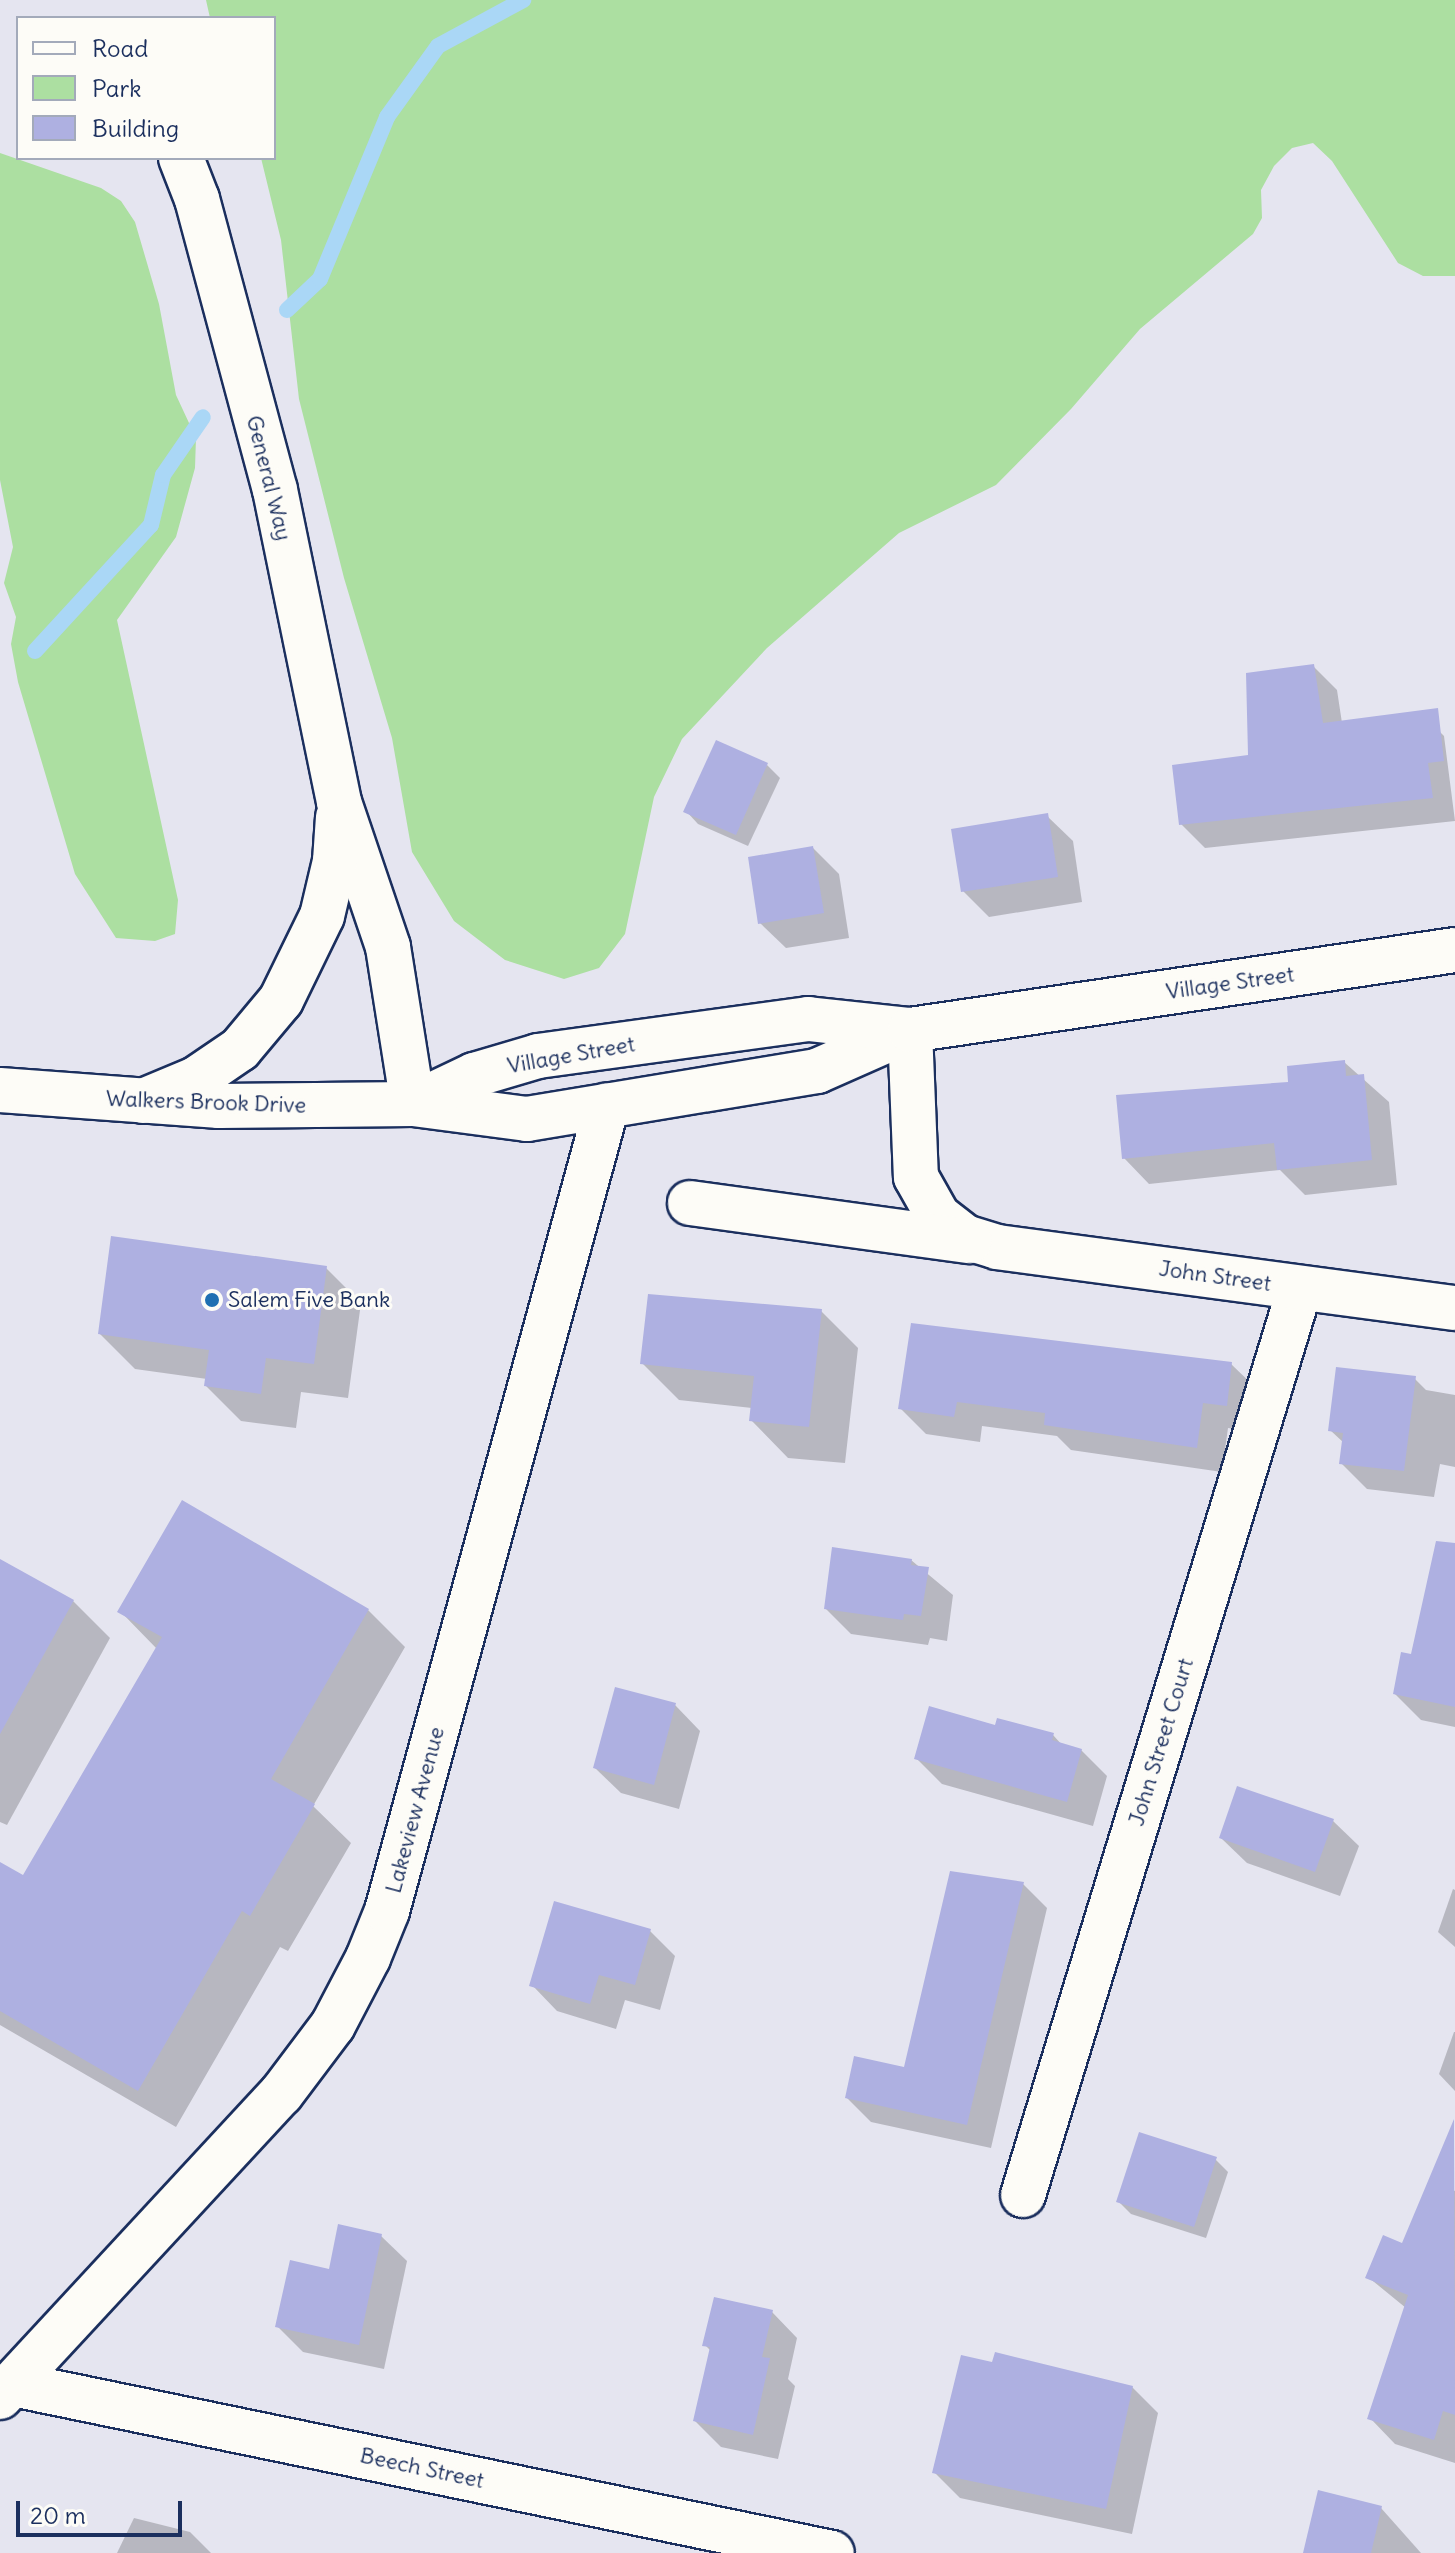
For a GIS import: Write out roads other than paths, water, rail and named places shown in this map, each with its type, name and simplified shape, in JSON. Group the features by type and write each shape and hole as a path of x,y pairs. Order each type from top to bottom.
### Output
{"street":[{"name":"General Way","path":"182,160 275,490 339,802 388,947 413,1104"},
{"name":"General Way","path":"143,1101 196,1079 240,1049 281,1000 322,916 335,861 339,802"},
{"name":"Village Street","path":"413,1104 474,1075 538,1056 808,1019 910,1030 1455,950"},
{"name":"Village Street","path":"413,1104 527,1119 817,1071 910,1030"},
{"name":"John Street","path":"910,1030 916,1177 938,1216 976,1242"},
{"name":"Walkers Brook Drive","path":"0,1090 278,1107 413,1104"},
{"name":"Lakeview Avenue","path":"6,2390 281,2094 333,2025 368,1958 395,1881 607,1105"},
{"name":"John Street","path":"690,1203 1455,1308"},
{"name":"John Street Court","path":"1023,2195 1300,1288"},
{"name":"Beech Street","path":"6,2390 832,2553"}],"waterway":[{"path":"287,310 320,279 387,117 438,46 523,0"},
{"path":"35,651 151,525 163,475 203,417"}],"place":[{"name":"Salem Five Bank","path":"212,1300"}]}
